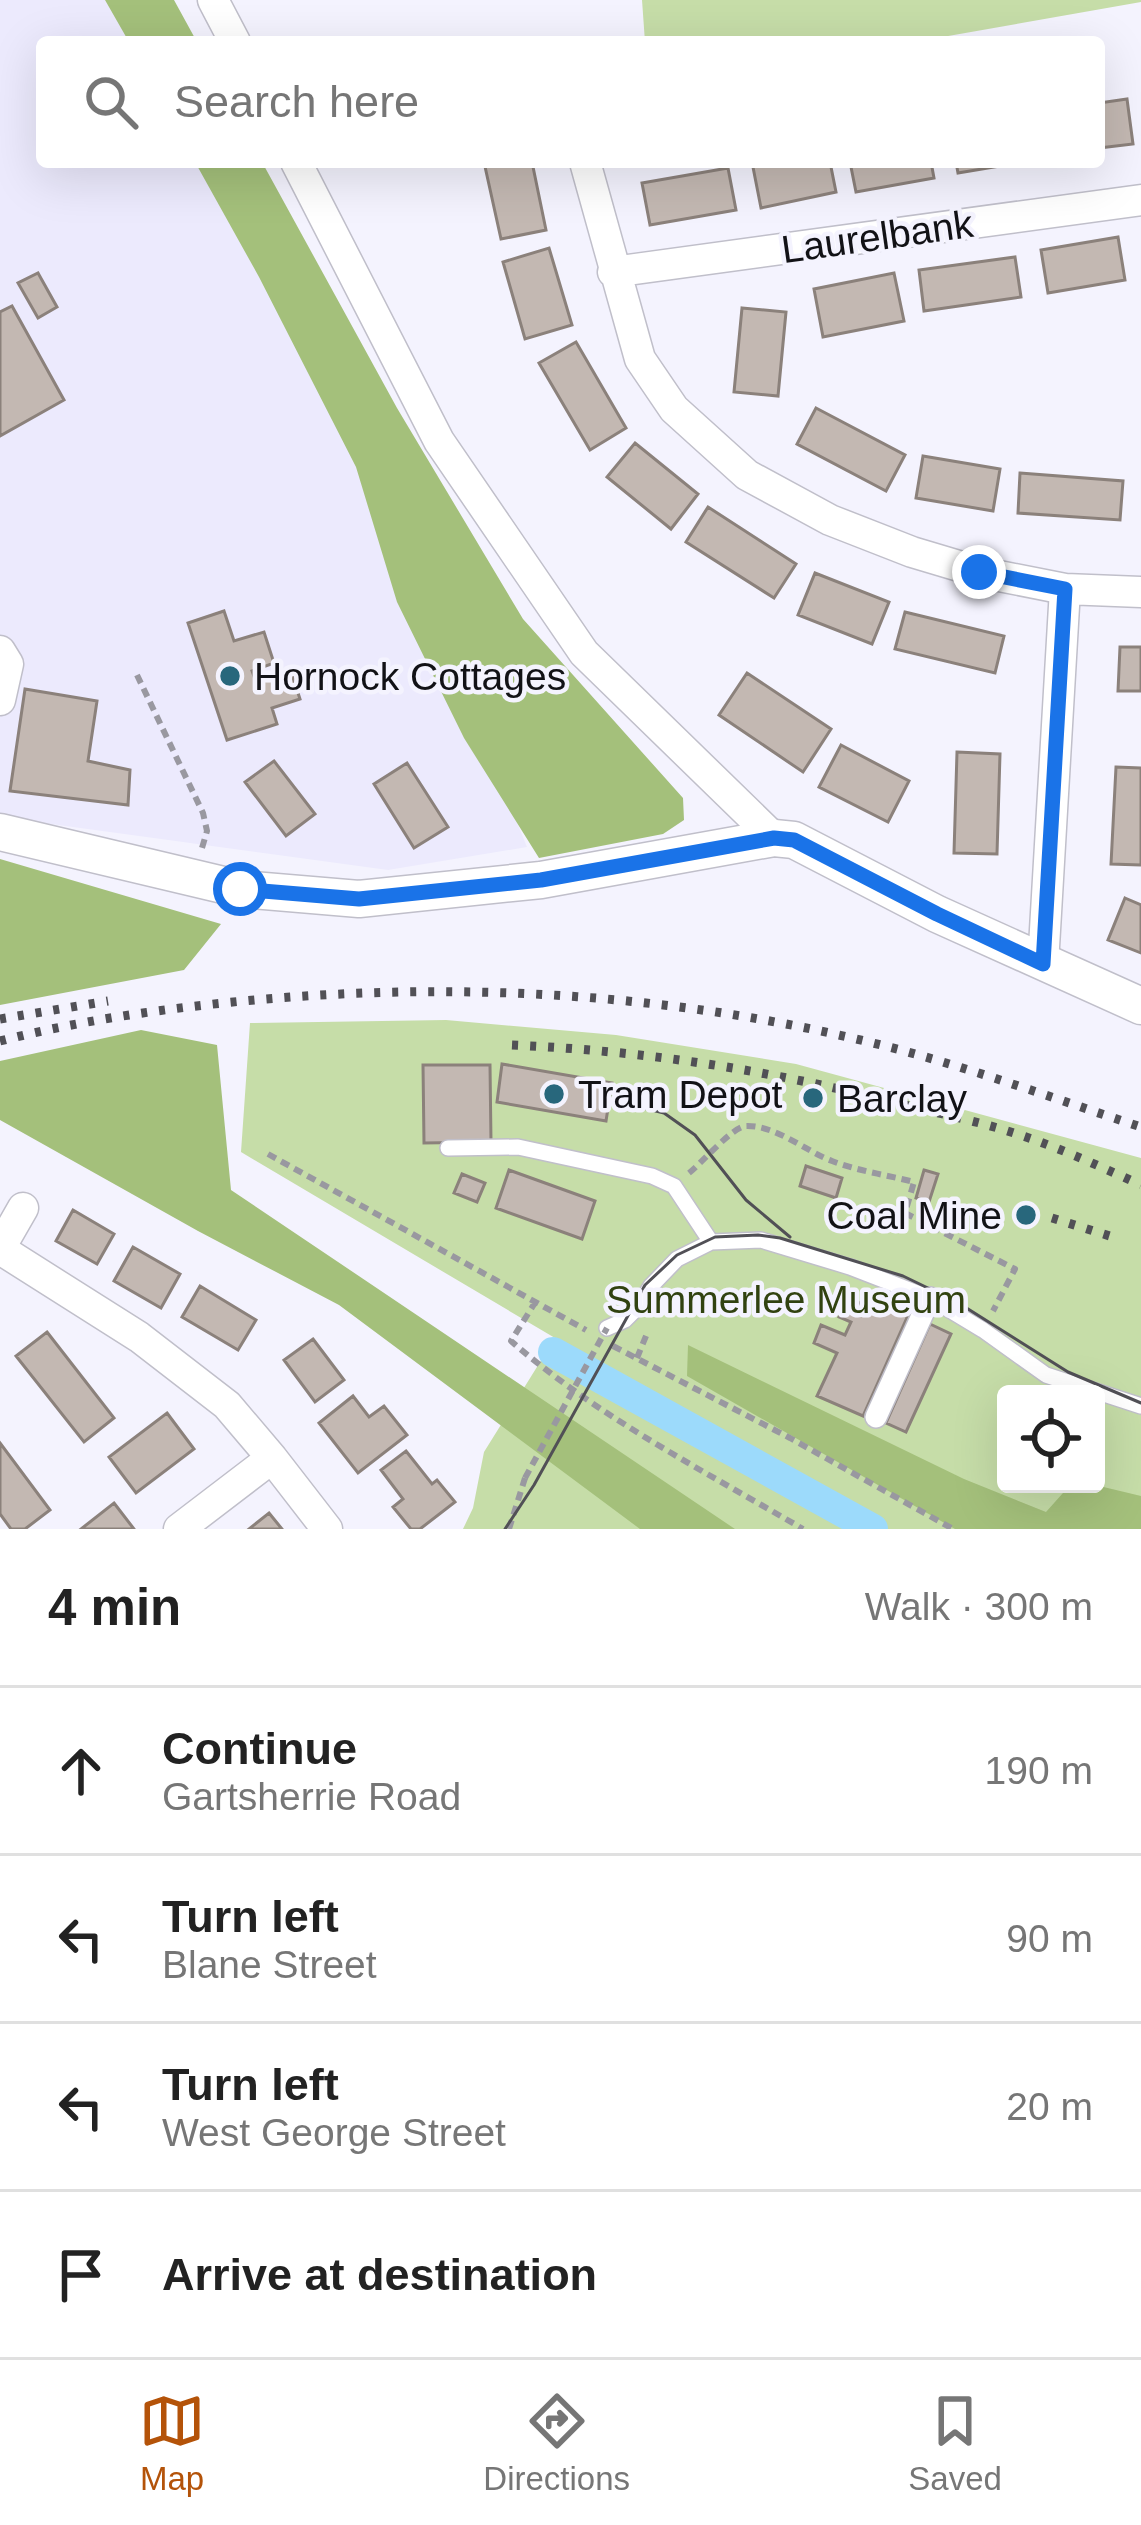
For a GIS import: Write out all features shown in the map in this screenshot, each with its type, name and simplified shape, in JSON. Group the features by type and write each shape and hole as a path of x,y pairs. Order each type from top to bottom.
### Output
{"street":[{"path":"213,0 232,36"},
{"path":"299,168 439,441 584,652 774,838"},
{"path":"587,168 640,359 674,409 747,475 830,520 979,572 1065,589 1141,592"},
{"name":"Laurelbank","path":"614,272 1141,200"},
{"path":"1043,964 1065,589"},
{"path":"0,650 8,664 0,700"},
{"path":"0,832 240,889 359,899 541,880 774,838 794,840 867,880 1141,1006"},
{"path":"23,1208 0,1249 156,1351 227,1406 327,1529"},
{"path":"876,1417 930,1298"},
{"path":"179,1529 272,1457"}],"lane":[{"path":"448,1148 518,1148 652,1176 674,1186 711,1242"},
{"path":"607,1328 625,1320 677,1259 711,1242 761,1240 930,1298 1046,1375 1141,1406"}],"path":[{"path":"137,675 203,813 207,831 193,879"},
{"path":"674,1186 729,1133 745,1126 784,1136 830,1161 914,1182 905,1213 1015,1269 983,1330"},
{"path":"268,1154 953,1529"},
{"path":"536,1301 511,1341 553,1377 803,1529"},
{"path":"509,1529 525,1478 607,1328"}],"shaded area":[{"path":"0,0 126,0 153,36 36,36 36,168 222,168 376,476 527,847 388,870 0,817"}],"green space":[{"path":"105,0 174,0 194,36 126,36"},
{"path":"642,0 1141,0 948,36 645,36"},
{"path":"198,168 265,168 397,408 523,619 683,798 684,820 663,834 539,858 464,738 397,602 356,467"},
{"path":"0,859 221,924 184,970 0,1005"},
{"name":"Summerlee Museum","path":"446,1020 616,1035 796,1064 1141,1158 1141,1529 463,1529 473,1508 484,1452 555,1338 241,1152 250,1023"},
{"path":"141,1030 217,1045 231,1190 735,1529 640,1529 339,1305 0,1120 0,1061"},
{"path":"688,1345 964,1479 1046,1512 1063,1493 1105,1493 1105,1487 1141,1496 1141,1529 955,1529 687,1376"}],"building":[{"path":"1127,99 1133,144 1105,147 1105,102"},
{"path":"485,168 533,168 546,230 501,239"},
{"path":"728,168 736,210 650,225 642,183"},
{"path":"753,168 831,168 836,192 761,208"},
{"path":"851,168 932,168 934,178 856,192"},
{"path":"1118,237 1125,280 1048,293 1041,250"},
{"path":"549,248 572,325 525,339 503,262"},
{"path":"1015,257 1021,297 924,311 919,270"},
{"path":"38,273 57,307 38,318 18,283"},
{"path":"894,273 904,321 823,337 814,289"},
{"path":"12,306 64,400 0,436 0,312"},
{"path":"742,308 786,312 778,396 734,392"},
{"path":"576,342 626,428 590,450 539,363"},
{"path":"816,408 905,455 886,491 797,444"},
{"path":"635,443 698,494 671,529 607,477"},
{"path":"923,456 1000,469 993,511 916,498"},
{"path":"1020,473 1123,481 1120,520 1018,513"},
{"path":"708,507 796,564 774,598 686,542"},
{"path":"815,573 889,602 872,644 798,615"},
{"name":"Hornock Cottages","path":"224,611 234,641 264,632 274,663 252,671 256,682 291,671 300,699 272,708 277,724 227,740 188,623"},
{"path":"905,612 1004,636 995,673 895,649"},
{"path":"1120,647 1141,647 1141,691 1118,691"},
{"path":"747,673 831,729 803,772 719,715"},
{"path":"25,689 97,701 88,761 130,770 128,805 10,791"},
{"path":"841,745 909,781 888,822 819,787"},
{"path":"957,752 1000,754 997,854 954,853"},
{"path":"274,761 315,814 286,836 245,782"},
{"path":"407,763 448,827 414,848 374,784"},
{"path":"1116,767 1141,768 1141,865 1111,864"},
{"path":"1125,898 1141,905 1141,953 1108,940"},
{"name":"Tram Depot","path":"502,1064 612,1083 606,1121 497,1102"},
{"path":"423,1065 490,1065 491,1142 424,1143"},
{"path":"806,1166 842,1178 836,1198 800,1186"},
{"path":"509,1170 595,1201 582,1239 496,1208"},
{"path":"924,1170 938,1174 929,1202 916,1198"},
{"path":"462,1174 485,1183 477,1202 454,1193"},
{"path":"73,1210 114,1234 97,1264 56,1241"},
{"path":"133,1247 180,1274 161,1308 114,1281"},
{"path":"200,1286 256,1320 238,1350 182,1317"},
{"path":"866,1294 909,1313 863,1416 817,1396 837,1353 814,1343 821,1325 845,1335 851,1322 839,1317 847,1297 862,1304"},
{"path":"930,1324 951,1334 906,1432 886,1423"},
{"path":"47,1332 114,1418 84,1442 16,1356"},
{"path":"313,1339 344,1380 315,1402 284,1360"},
{"path":"353,1396 369,1417 384,1406 407,1435 358,1473 319,1423"},
{"path":"167,1413 194,1449 136,1493 109,1457"},
{"path":"0,1443 50,1510 25,1529 11,1529 0,1514"},
{"path":"406,1451 432,1484 437,1480 455,1502 420,1529 411,1529 393,1507 403,1499 381,1470"},
{"path":"114,1503 134,1529 81,1529"},
{"path":"269,1513 282,1529 249,1529"}],"waterway":[{"path":"553,1352 873,1529"}],"tram line":[{"path":"610,1100 664,1113 695,1135 746,1200 790,1237"},
{"path":"505,1529 645,1285 677,1255 715,1237 780,1238 903,1276 957,1302 1068,1372 1141,1403"}],"railway":[{"path":"0,1041 139,1014 306,996 389,992 554,995 719,1012 881,1045 1141,1127"},
{"path":"0,1019 108,1001"},
{"path":"512,1045 656,1057 842,1090 1014,1133 1141,1185"},
{"path":"1052,1218 1113,1237"}],"place":[{"name":"Hornock Cottages","path":"230,676"},
{"name":"Tram Depot","path":"554,1094"},
{"name":"Barclay","path":"813,1098"},
{"name":"Coal Mine","path":"1026,1215"}],"route":[{"path":"240,889 359,899 541,880 774,838 817,850 867,880 1043,964 1065,589 979,572"}]}
